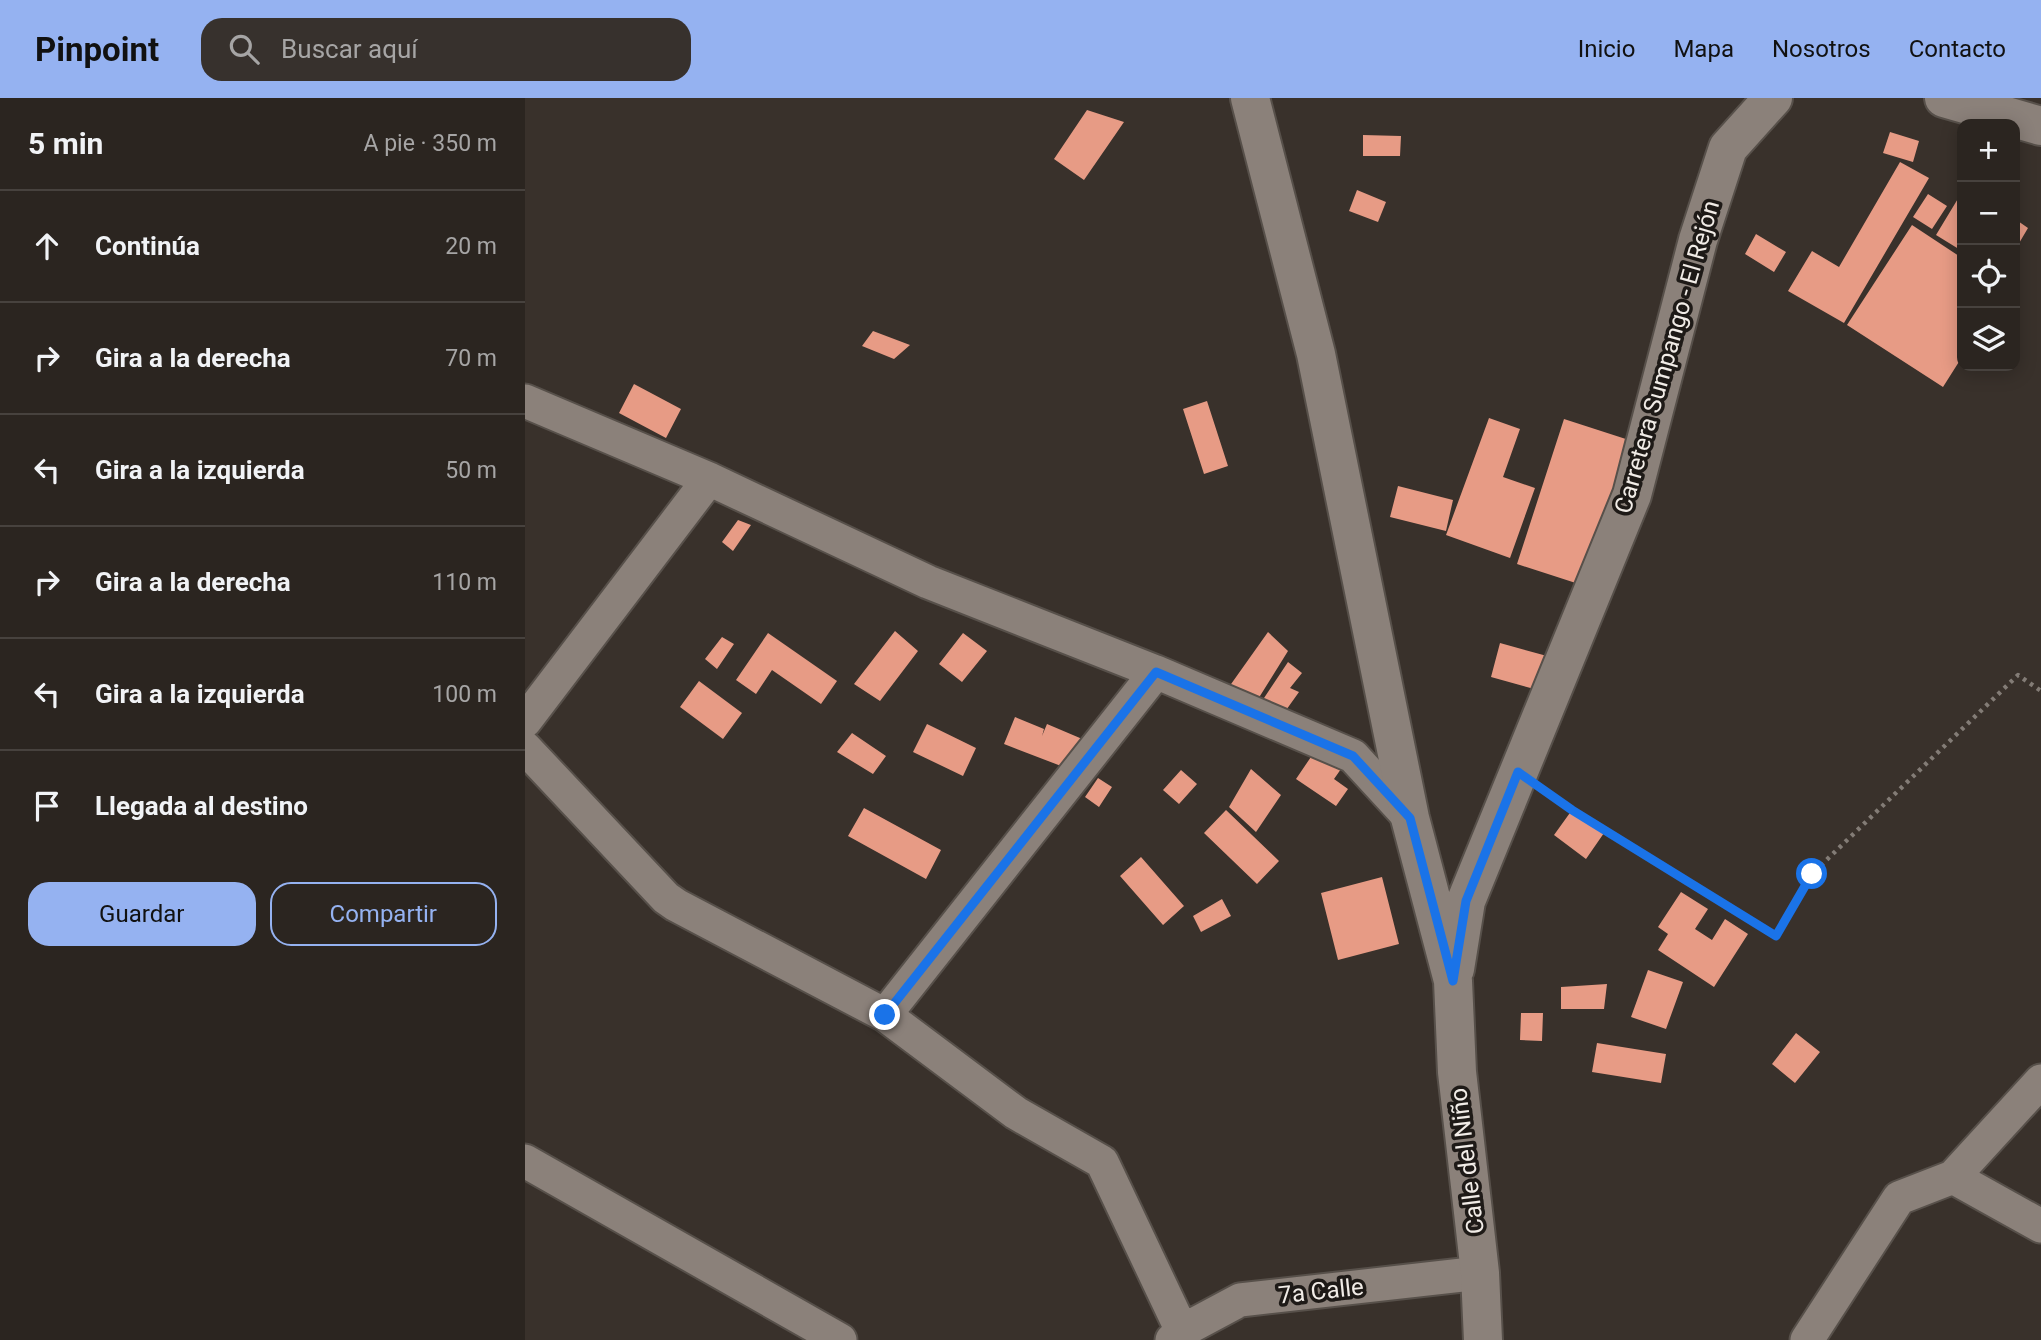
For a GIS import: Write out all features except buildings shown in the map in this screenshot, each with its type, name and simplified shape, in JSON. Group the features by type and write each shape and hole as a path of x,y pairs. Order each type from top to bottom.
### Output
{"street":[{"path":"1250,98 1316,354 1410,818 1453,981"},
{"name":"Carretera Sumpango - El Rejón","path":"1453,981 1466,901 1632,495 1698,240 1728,148 1773,98"},
{"path":"1944,98 2041,126"},
{"path":"525,401 709,479 928,582 1156,672 1353,756 1410,818"},
{"path":"525,721 709,479"},
{"path":"885,1015 1156,672"},
{"path":"525,748 666,898 885,1015 1016,1113 1102,1162 1177,1336"},
{"name":"Calle del Niño","path":"1453,981 1457,1072 1481,1273 1483,1340"},
{"path":"1807,1340 1899,1198 1953,1177 2041,1081"},
{"path":"525,1161 840,1340"},
{"path":"1953,1177 2041,1226"},
{"name":"7a Calle","path":"1177,1336 1240,1300 1481,1273"}],"path":[{"path":"1518,772 1572,810 1776,936 1812,874 2018,675 2041,691"}],"route":[{"path":"885,1015 1156,672 1353,756 1410,818 1453,981 1466,901 1518,772 1572,810 1776,936 1812,874"}]}
